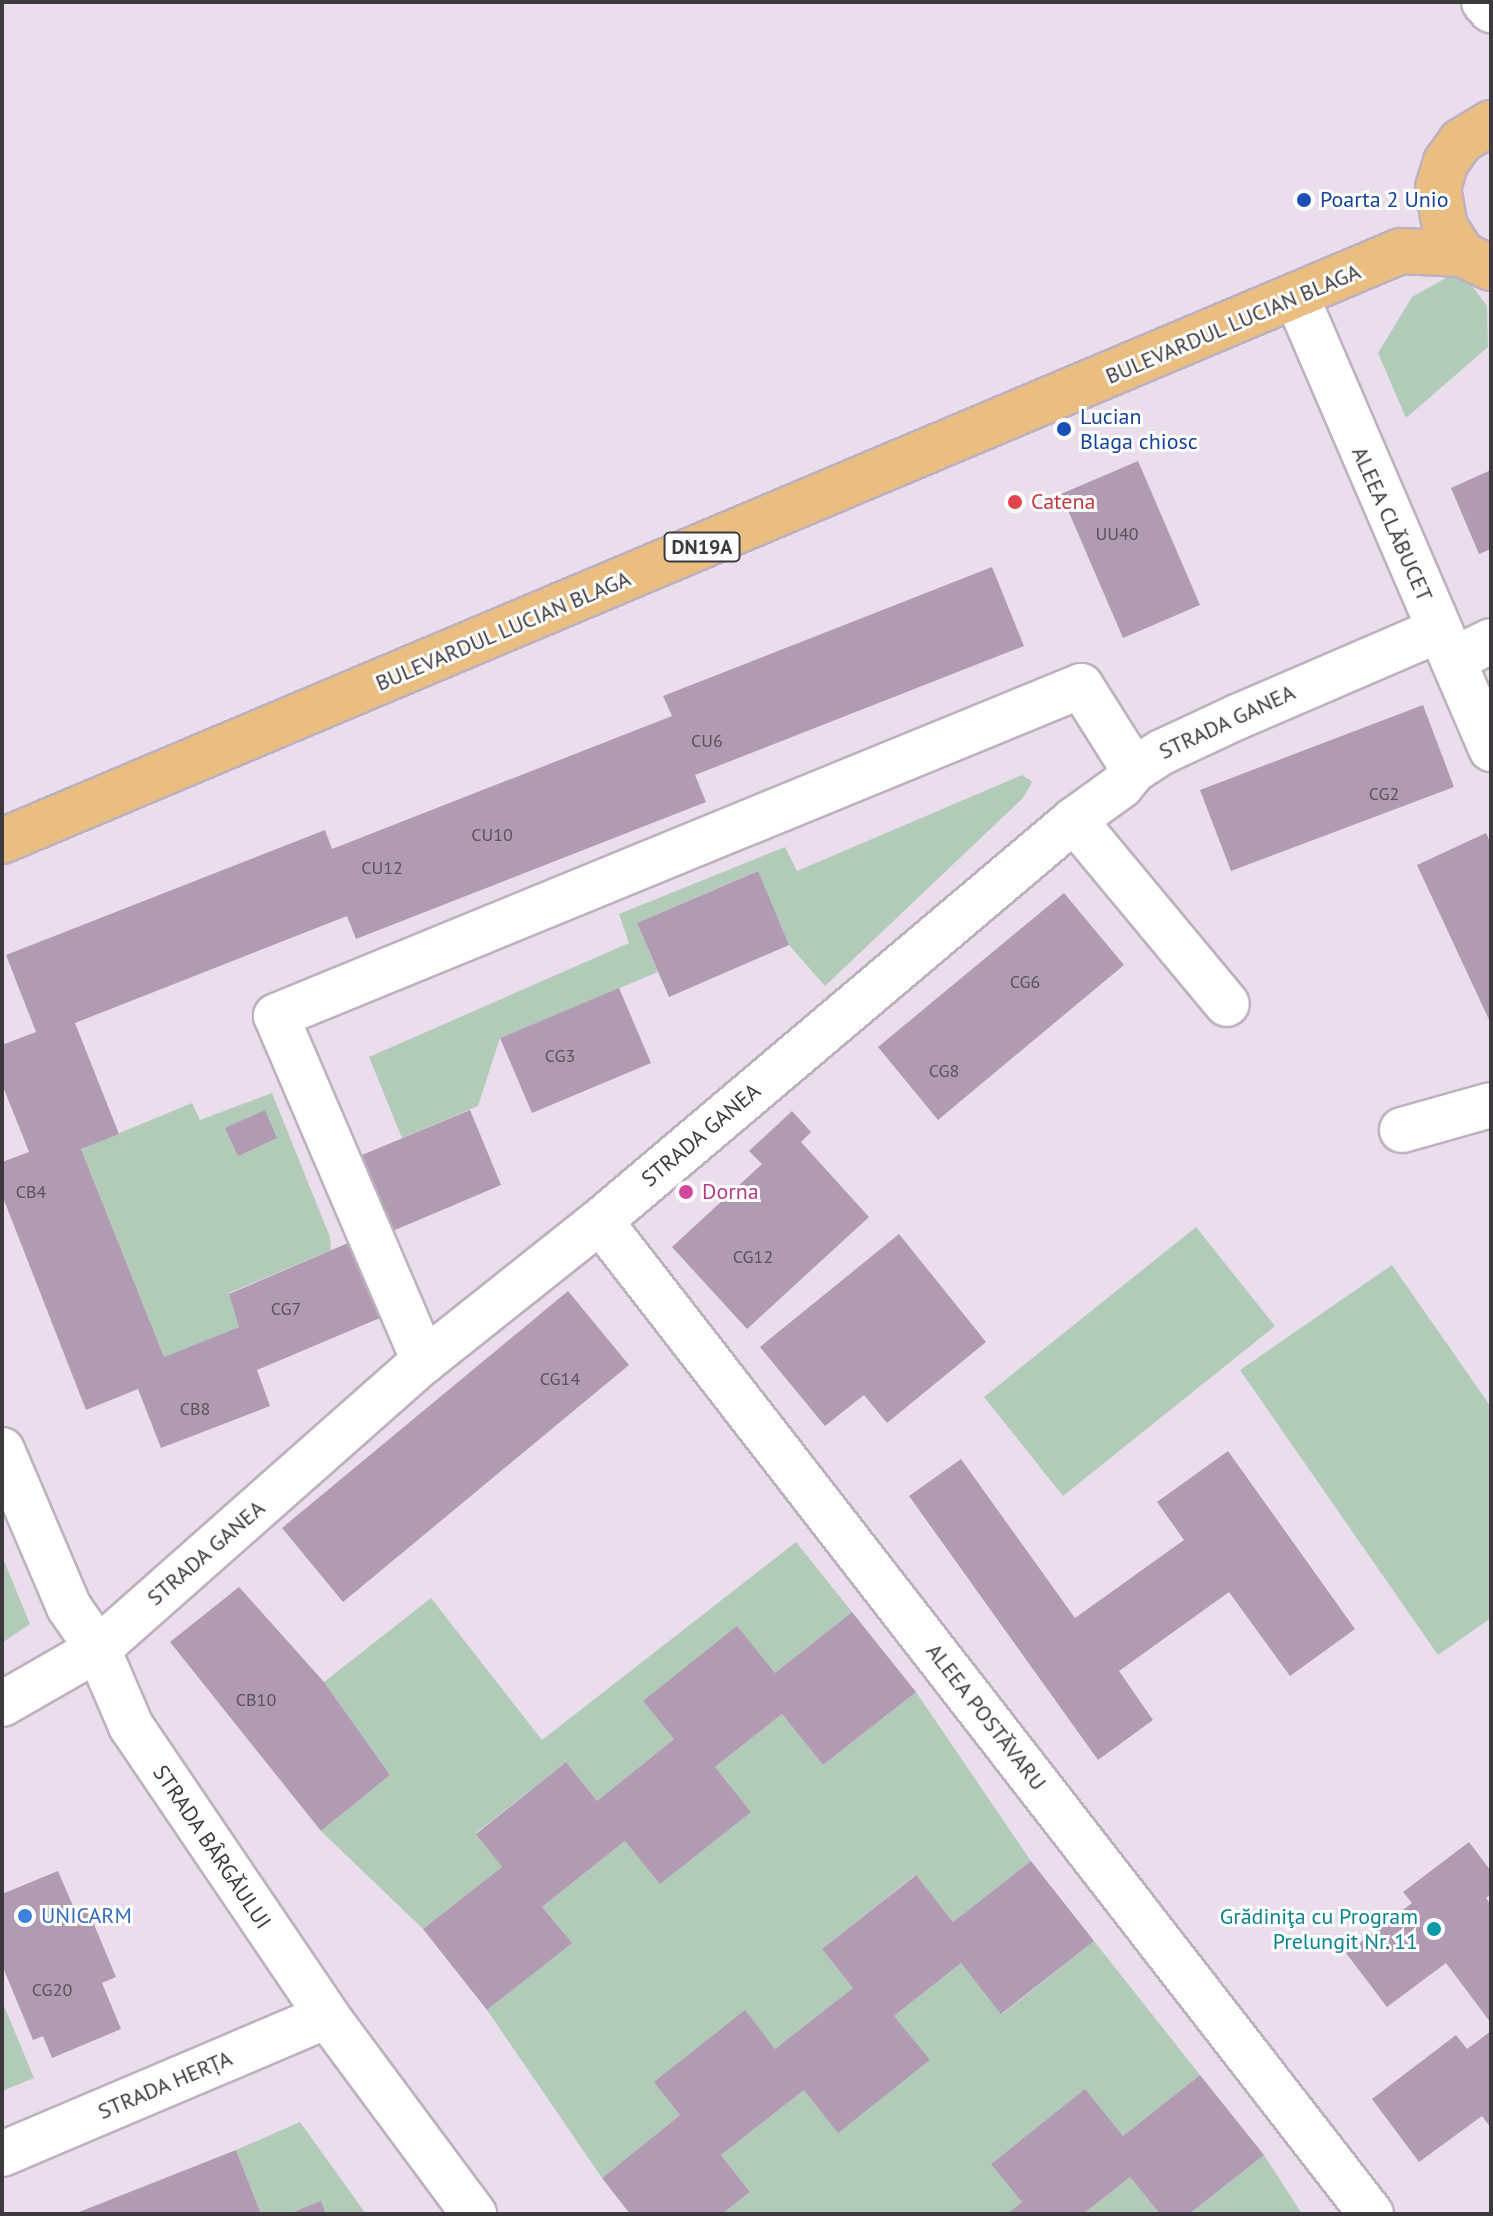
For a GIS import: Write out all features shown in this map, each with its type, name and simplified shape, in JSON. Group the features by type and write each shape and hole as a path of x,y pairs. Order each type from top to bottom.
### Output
{"main road":[{"path":"1401,251 1438,198 1446,162 1453,151 1461,141 1491,123"},
{"name":"BULEVARDUL LUCIAN BLAGA","path":"1438,198 1445,227 1476,261"},
{"name":"BULEVARDUL LUCIAN BLAGA","path":"2,841 1297,298 1401,251 1476,261"}],"street":[{"path":"1484,2 1491,10"},
{"name":"ALEEA CLĂBUCET","path":"1297,298 1491,749"},
{"name":"STRADA GANEA","path":"2,1704 98,1649 424,1361 600,1221 1074,820 1121,786 1134,770 1162,752 1264,704 1446,645 1491,641"},
{"path":"424,1361 276,1016 1081,686 1134,770"},
{"path":"1074,820 1227,1004"},
{"path":"1402,1130 1491,1105"},
{"name":"ALEEA POSTĂVARU","path":"600,1221 1371,2214"},
{"name":"STRADA BÂRGĂULUI","path":"2,1450 69,1607 98,1649 131,1726 327,2016 474,2214"},
{"name":"STRADA HERȚA","path":"2,2154 327,2016"}],"green space":[{"path":"1460,270 1487,306 1488,347 1406,418 1378,353 1412,297"},
{"path":"1022,775 1032,782 1023,798 825,986 789,945 757,871 637,923 658,972 500,1038 478,1106 402,1138 369,1057 629,943 619,914 785,847 797,871"},
{"path":"272,1093 330,1237 331,1250 229,1293 239,1327 164,1357 81,1149 192,1103 200,1120"},
{"path":"1196,1227 1275,1326 1063,1496 984,1397"},
{"path":"1392,1265 1491,1407 1491,1618 1438,1655 1240,1370"},
{"path":"796,1542 852,1612 775,1673 643,1701 674,1739 597,1801 566,1762 476,1833 502,1867 423,1929 321,1831 390,1775 324,1682 431,1598 542,1740"},
{"path":"2,1556 30,1624 2,1643"},
{"path":"916,1692 1031,1861 953,1922 915,1875 822,1949 853,1988 775,2049 745,2011 655,2082 680,2115 602,2178 487,2010 571,1943 542,1907 625,1841 750,1811 715,1767 782,1714 823,1765"},
{"path":"1094,1941 1200,2075 1123,2136 1085,2090 992,2163 1022,2202 1007,2214 722,2214 750,2192 721,2155 804,2090 838,2132 929,2061 894,2016 961,1963 1002,2014"},
{"path":"2,2001 34,2078 2,2091"},
{"path":"300,2122 366,2214 261,2214 236,2150"},
{"path":"1264,2155 1302,2214 1189,2214"},
{"path":"1130,2177 1160,2214 1083,2214"}],"building":[{"path":"1138,461 1200,605 1123,638 1061,494"},
{"path":"1491,470 1491,549 1479,554 1451,488"},
{"path":"992,567 1024,646 695,775 706,802 356,939 347,916 75,1023 119,1134 81,1149 164,1357 239,1327 229,1294 348,1243 380,1318 257,1370 270,1406 161,1448 138,1389 86,1410 2,1195 2,1162 29,1152 2,1084 2,1045 36,1032 6,955 325,830 332,849 672,716 663,696"},
{"path":"1423,705 1454,787 1231,871 1200,790"},
{"path":"1486,833 1491,844 1491,1024 1417,865"},
{"path":"758,871 789,945 669,997 637,923"},
{"path":"1064,893 1124,965 938,1120 878,1047"},
{"path":"619,988 651,1063 532,1113 500,1038"},
{"path":"265,1110 277,1138 238,1156 225,1128"},
{"path":"470,1110 501,1185 381,1236 350,1160"},
{"path":"792,1111 811,1132 801,1142 869,1217 747,1329 672,1247 762,1164 749,1151"},
{"path":"899,1234 986,1342 887,1423 864,1395 825,1426 760,1347"},
{"path":"568,1291 629,1365 343,1602 282,1528"},
{"path":"1228,1451 1355,1629 1290,1676 1229,1592 1119,1671 1153,1720 1098,1760 909,1496 961,1459 1075,1618 1184,1540 1157,1502"},
{"path":"239,1587 324,1682 390,1775 321,1831 170,1642"},
{"path":"852,1612 916,1692 823,1765 782,1714 715,1767 751,1812 660,1884 625,1841 542,1907 572,1943 487,2010 423,1929 502,1867 476,1834 566,1762 597,1801 674,1739 643,1701 737,1626 775,1673"},
{"name":"Grădiniţa cu Program Prelungit Nr. 11","path":"1469,1842 1491,1871 1491,1894 1486,1898 1491,1905 1491,2023 1446,1963 1387,2007 1346,1953 1412,1903 1403,1892"},
{"path":"1031,1861 1094,1941 1001,2014 961,1963 894,2016 930,2060 838,2133 804,2090 721,2155 750,2192 722,2214 630,2214 602,2178 680,2115 654,2082 745,2010 775,2049 853,1988 822,1949 916,1875 953,1922"},
{"path":"58,1871 76,1913 87,1908 116,1977 102,1983 121,2029 52,2058 43,2036 33,2040 2,1965 2,1894"},
{"path":"1491,2031 1491,2128 1482,2116 1419,2162 1372,2099 1456,2035 1467,2049"},
{"path":"1200,2075 1264,2155 1189,2214 1160,2214 1130,2177 1083,2214 1007,2214 1022,2202 991,2164 1085,2089 1123,2136"},
{"path":"236,2150 261,2214 74,2214"},
{"path":"321,2201 326,2214 289,2214"}],"place":[{"name":"Poarta 2 Unio","path":"1304,200"},
{"name":"Lucian Blaga chiosc","path":"1064,429"},
{"name":"Catena","path":"1015,502"},
{"name":"Dorna","path":"686,1192"},
{"name":"UNICARM","path":"25,1916"},
{"name":"Grădiniţa cu Program Prelungit Nr. 11","path":"1434,1929"}]}
